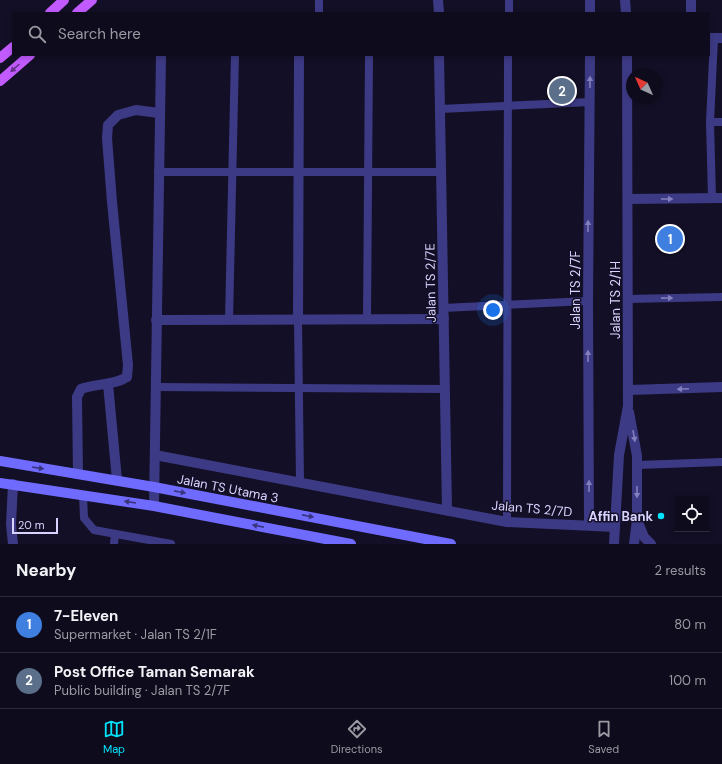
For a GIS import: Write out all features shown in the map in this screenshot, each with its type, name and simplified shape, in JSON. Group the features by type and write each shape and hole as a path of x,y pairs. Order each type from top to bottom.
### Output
{"main road":[{"path":"51,12 64,0"},
{"path":"78,12 92,0"},
{"path":"0,58 12,48"},
{"path":"0,81 29,56"}],"street":[{"path":"438,0 439,12"},
{"path":"590,0 590,12"},
{"path":"625,0 626,12"},
{"path":"691,0 691,12"},
{"path":"154,506 160,56"},
{"path":"298,320 299,56"},
{"name":"Jalan TS 2/7E","path":"439,56 446,510"},
{"name":"Jalan TS 2/7F","path":"589,525 588,301 590,56"},
{"name":"Jalan TS 2/1H","path":"614,544 619,455 628,406 627,56"},
{"path":"78,474 77,397 81,389 89,386 120,382 127,377 128,365 107,138 108,124 118,115 136,110 159,113"},
{"path":"628,199 717,198"},
{"path":"156,320 444,319"},
{"path":"108,384 117,480"},
{"path":"628,390 722,388"},
{"path":"628,406 637,460 637,520 634,544"},
{"name":"Jalan TS 2/7D","path":"154,455 507,522 615,527"},
{"path":"619,455 637,460"},
{"name":"Jalan TS Utama 3","path":"0,461 117,480 451,544"},
{"path":"0,483 154,506 351,544"},
{"path":"13,484 11,524 13,544"},
{"path":"637,520 644,537 651,544"},
{"path":"0,523 11,524"}],"lane":[{"path":"319,0 319,12"},
{"path":"509,0 509,12"},
{"path":"715,38 710,122 717,198"},
{"path":"229,320 235,56"},
{"path":"366,319 369,56"},
{"path":"507,522 508,56"},
{"path":"440,109 590,102"},
{"path":"710,122 722,122"},
{"path":"158,172 441,172"},
{"path":"628,299 722,297"},
{"path":"443,308 588,301"},
{"path":"298,320 300,482"},
{"path":"156,387 445,389"},
{"path":"637,460 722,462"},
{"path":"84,495 84,518 94,530 171,544"},
{"path":"114,544 115,534"}],"place":[{"name":"Post Office Taman Semarak","path":"562,91"},
{"name":"7-Eleven","path":"670,239"},
{"name":"Affin Bank","path":"661,516"}]}
